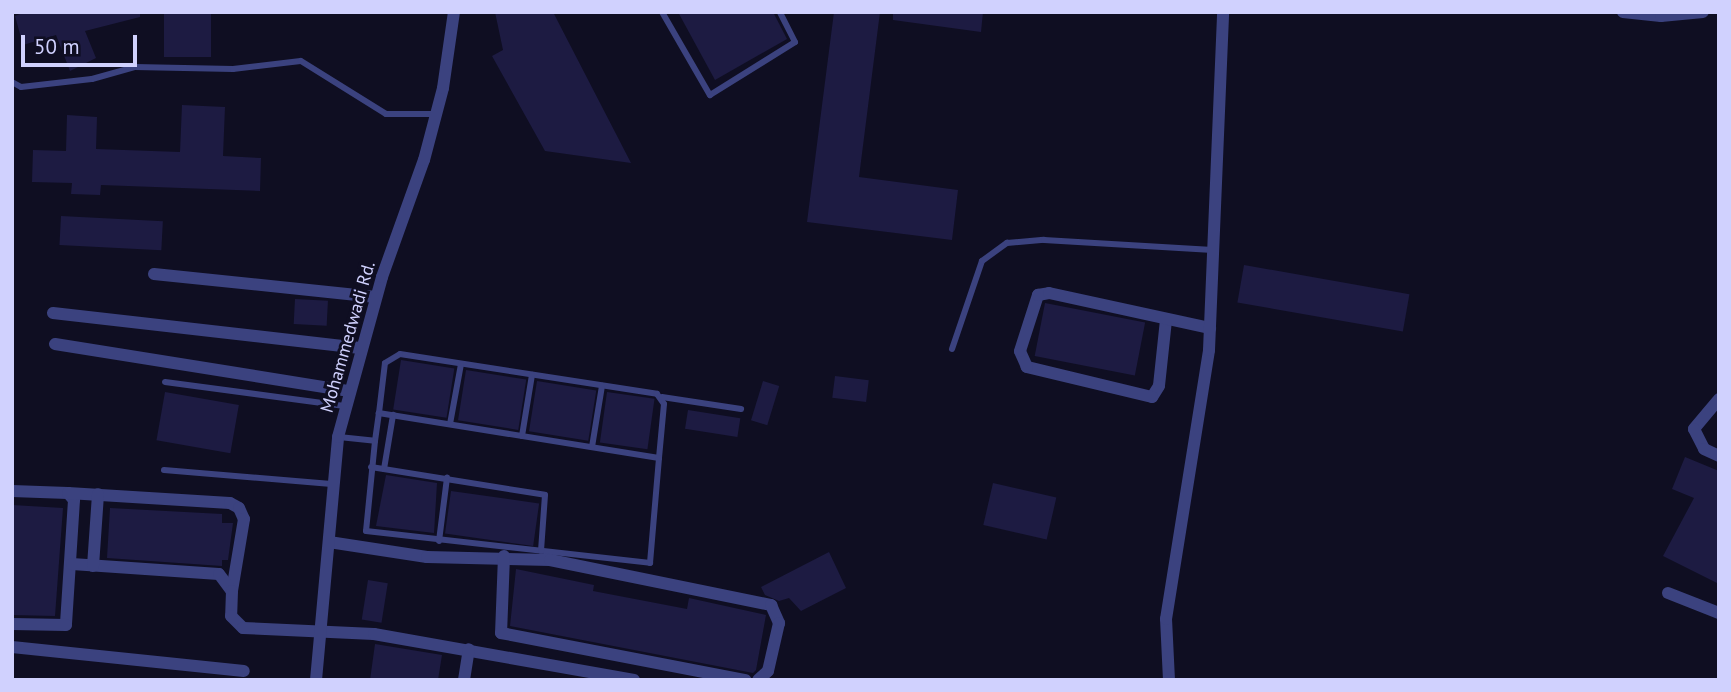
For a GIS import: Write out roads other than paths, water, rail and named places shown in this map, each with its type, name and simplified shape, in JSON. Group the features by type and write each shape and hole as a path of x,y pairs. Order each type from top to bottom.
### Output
{"street":[{"name":"Mohammedwadi Rd.","path":"316,680 329,542 331,484 338,437 376,297 436,114 454,12"},
{"path":"1169,680 1166,619 1210,327 1223,12"},
{"path":"1623,12 1661,16 1703,12"},
{"path":"154,274 376,297"},
{"path":"1166,320 1159,386 1152,397 1027,366 1020,351 1038,295 1049,293 1166,320 1210,327"},
{"path":"53,313 362,348"},
{"path":"55,344 349,391"},
{"path":"1719,399 1694,429 1704,449 1719,456"},
{"path":"12,491 230,503 239,508 243,530 232,592 231,615 243,628 322,629 469,649 634,680"},
{"path":"12,624 66,625 74,500 68,493"},
{"path":"93,566 98,494"},
{"path":"329,542 427,557 504,556 550,560 771,605 779,623 768,671 758,680"},
{"path":"504,556 501,634 746,680"},
{"path":"72,564 212,572 225,579 232,592"},
{"path":"1668,593 1719,613"},
{"path":"12,647 244,671"},
{"path":"464,680 469,649"}],"lane":[{"path":"662,12 710,95 795,42 780,12"},
{"path":"12,82 21,87 92,79 135,67 233,69 301,61 386,114 436,114"},
{"path":"952,349 982,261 1007,243 1044,240 1213,250"},
{"path":"662,397 650,563 366,531 371,467 388,358 400,354 741,409"},
{"path":"450,424 461,364"},
{"path":"522,436 532,375"},
{"path":"165,382 346,406"},
{"path":"593,447 602,386"},
{"path":"379,413 659,458"},
{"path":"384,469 393,415"},
{"path":"338,437 375,441"},
{"path":"371,467 545,495 541,551"},
{"path":"164,470 331,484"},
{"path":"439,541 447,478"}]}
